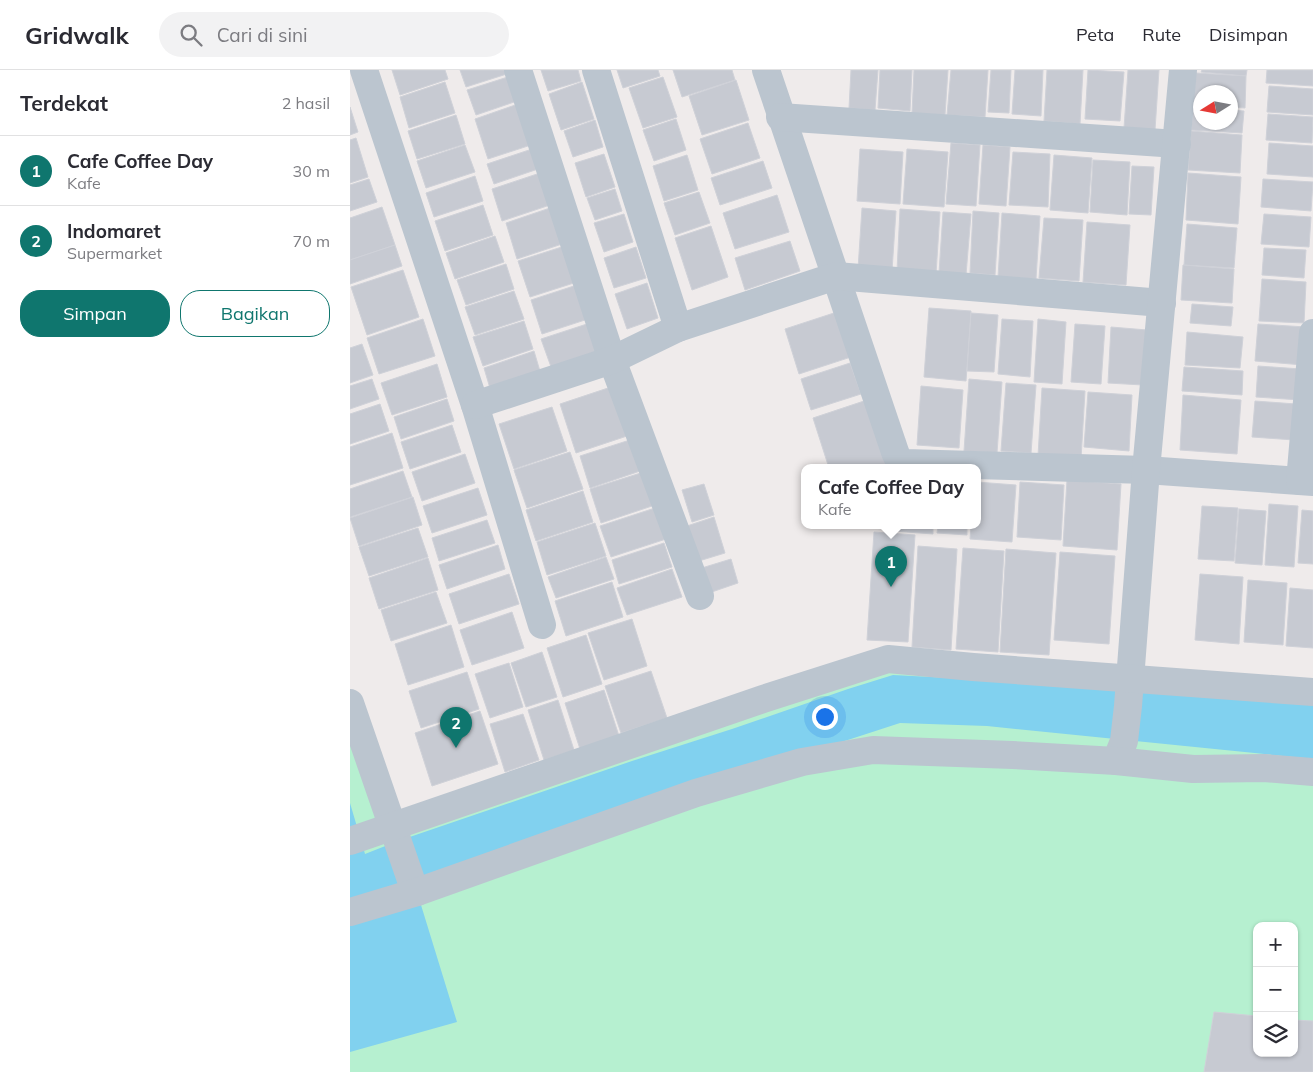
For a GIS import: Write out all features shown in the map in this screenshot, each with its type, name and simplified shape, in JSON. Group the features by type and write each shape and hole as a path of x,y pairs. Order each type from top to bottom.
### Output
{"street":[{"path":"364,70 475,405 542,625"},
{"path":"518,70 612,360 700,596"},
{"path":"596,70 678,328"},
{"path":"766,70 895,451 900,462 939,464"},
{"path":"1116,761 1124,741 1146,470 1184,70"},
{"path":"780,116 1177,144"},
{"path":"475,405 612,360 678,328 836,276 1162,303"},
{"path":"981,465 1146,470 1307,482 1313,333"},
{"path":"350,841 763,699 888,659 1313,692"},
{"path":"350,703 411,880 417,892"},
{"path":"350,912 417,892 696,793 802,762 873,750 1116,761 1193,769 1264,768 1313,772"}],"green space":[{"path":"888,659 1313,692 1313,1072 350,1072 350,703 393,827"}],"water":[{"path":"893,675 1313,705 1313,759 987,726 900,723 479,860 417,892 457,1022 350,1052 350,803 365,854 632,761"}],"building":[{"path":"392,70 445,70 448,79 400,95"},
{"path":"460,70 512,70 513,72 466,87"},
{"path":"541,70 578,70 581,81 548,91"},
{"path":"617,70 658,70 660,76 623,88"},
{"path":"673,70 732,70 735,80 682,97"},
{"path":"851,70 878,70 875,110 849,108"},
{"path":"880,70 912,70 910,111 878,108"},
{"path":"914,70 948,70 945,115 912,113"},
{"path":"951,70 988,70 985,117 947,115"},
{"path":"991,70 1011,70 1009,113 988,112"},
{"path":"1015,70 1043,70 1041,116 1012,114"},
{"path":"1047,70 1083,70 1080,124 1044,121"},
{"path":"1088,70 1124,72 1120,121 1085,119"},
{"path":"1128,70 1159,70 1155,130 1124,128"},
{"path":"1202,70 1247,70 1246,76 1201,72"},
{"path":"1267,70 1313,70 1313,86 1266,83"},
{"path":"1196,73 1246,76 1245,108 1238,108 1238,85 1195,85"},
{"path":"511,76 520,100 476,115 467,90"},
{"path":"663,77 677,117 643,128 629,88"},
{"path":"736,80 749,120 702,135 689,96"},
{"path":"445,82 455,113 409,128 400,97"},
{"path":"582,82 594,119 561,130 549,94"},
{"path":"1269,86 1313,89 1313,115 1267,112"},
{"path":"521,103 534,144 488,159 475,119"},
{"path":"350,107 358,132 350,135"},
{"path":"1193,108 1193,130 1238,130 1238,111 1244,111 1242,133 1191,130"},
{"path":"1268,114 1313,117 1312,143 1266,140"},
{"path":"456,115 465,144 417,159 408,131"},
{"path":"676,119 686,150 654,161 643,130"},
{"path":"595,120 603,147 573,157 564,131"},
{"path":"748,123 760,158 712,174 700,139"},
{"path":"1191,131 1242,135 1240,173 1188,170"},
{"path":"356,138 368,177 350,183 350,140"},
{"path":"951,143 980,145 976,206 946,204"},
{"path":"1269,143 1313,146 1313,177 1267,174"},
{"path":"465,145 475,172 426,188 417,161"},
{"path":"983,145 1010,147 1006,206 979,204"},
{"path":"535,148 541,168 494,184 487,164"},
{"path":"860,149 903,152 900,204 857,201"},
{"path":"907,149 948,152 944,207 903,204"},
{"path":"1013,152 1050,154 1048,207 1009,205"},
{"path":"604,154 615,187 586,197 575,163"},
{"path":"687,155 698,190 664,201 653,166"},
{"path":"1054,155 1092,158 1088,213 1050,210"},
{"path":"1093,160 1130,162 1127,215 1090,212"},
{"path":"763,161 772,188 720,205 711,178"},
{"path":"1132,166 1154,167 1151,215 1129,214"},
{"path":"540,173 550,205 502,221 492,189"},
{"path":"1188,173 1241,177 1238,224 1186,220"},
{"path":"475,176 483,201 434,217 426,193"},
{"path":"369,179 377,202 350,211 350,185"},
{"path":"1263,179 1313,182 1311,211 1261,207"},
{"path":"615,189 622,211 595,220 587,198"},
{"path":"699,192 710,223 675,235 664,203"},
{"path":"777,195 789,232 735,249 723,213"},
{"path":"483,205 493,235 445,251 435,221"},
{"path":"382,207 395,245 350,260 350,218"},
{"path":"550,208 562,244 517,259 506,223"},
{"path":"862,208 896,211 892,271 858,269"},
{"path":"900,209 940,212 936,274 897,271"},
{"path":"973,211 999,213 995,275 970,273"},
{"path":"943,212 971,214 966,275 939,273"},
{"path":"1002,213 1040,216 1036,279 998,277"},
{"path":"624,214 633,242 604,252 594,223"},
{"path":"1264,214 1311,217 1309,247 1261,244"},
{"path":"1044,218 1083,220 1079,281 1039,278"},
{"path":"1087,222 1130,225 1126,285 1083,282"},
{"path":"1187,224 1237,228 1234,268 1184,265"},
{"path":"711,226 728,277 692,290 675,238"},
{"path":"495,236 504,262 455,279 446,253"},
{"path":"790,241 800,271 745,290 735,258"},
{"path":"395,245 402,266 350,284 350,260"},
{"path":"568,245 580,281 530,297 518,261"},
{"path":"636,247 646,278 614,288 604,258"},
{"path":"1264,248 1306,250 1304,278 1262,275"},
{"path":"506,264 514,289 466,305 457,280"},
{"path":"1183,265 1234,269 1232,303 1181,300"},
{"path":"403,270 419,317 367,335 351,287"},
{"path":"1262,279 1306,282 1304,323 1259,321"},
{"path":"647,283 658,318 627,329 615,294"},
{"path":"580,284 591,318 542,334 531,300"},
{"path":"514,291 524,319 475,335 465,307"},
{"path":"1192,304 1233,307 1231,326 1190,323"},
{"path":"929,308 971,311 966,381 924,377"},
{"path":"840,311 854,356 799,374 785,329"},
{"path":"971,313 998,315 994,372 967,371"},
{"path":"423,319 435,356 379,374 367,338"},
{"path":"1002,319 1033,321 1030,377 998,374"},
{"path":"1038,319 1066,322 1062,384 1034,382"},
{"path":"524,321 533,349 483,366 473,337"},
{"path":"593,322 606,361 555,378 541,339"},
{"path":"1075,324 1105,326 1101,384 1071,382"},
{"path":"1258,324 1306,327 1303,365 1255,361"},
{"path":"1111,327 1147,330 1143,385 1108,383"},
{"path":"1187,332 1243,337 1240,368 1185,365"},
{"path":"362,344 373,375 350,383 350,348"},
{"path":"534,351 542,378 492,395 484,368"},
{"path":"850,363 861,394 811,410 801,379"},
{"path":"437,364 447,397 392,415 381,383"},
{"path":"1258,366 1301,369 1300,400 1256,397"},
{"path":"1184,367 1243,371 1242,395 1182,391"},
{"path":"372,379 379,399 350,409 350,386"},
{"path":"969,379 1002,382 997,453 964,451"},
{"path":"1006,383 1036,385 1031,453 1001,451"},
{"path":"614,386 630,435 576,453 560,404"},
{"path":"921,386 963,390 959,448 917,445"},
{"path":"1042,388 1085,391 1081,459 1038,456"},
{"path":"1088,392 1132,395 1129,451 1084,447"},
{"path":"1183,395 1241,400 1237,454 1180,450"},
{"path":"447,399 454,421 401,439 394,417"},
{"path":"870,399 891,464 828,464 813,418"},
{"path":"1255,401 1296,404 1294,440 1252,437"},
{"path":"380,404 389,431 350,444 350,414"},
{"path":"552,407 567,451 514,469 499,424"},
{"path":"452,425 461,452 410,469 401,442"},
{"path":"392,433 403,468 350,485 350,447"},
{"path":"633,439 643,470 590,488 580,456"},
{"path":"570,452 583,489 527,508 514,470"},
{"path":"465,454 475,483 422,501 412,472"},
{"path":"403,471 412,497 350,517 350,489"},
{"path":"644,472 655,505 601,523 590,489"},
{"path":"1067,480 1121,484 1117,550 1063,546"},
{"path":"981,482 1016,485 1012,542 970,539 971,529 981,529"},
{"path":"1020,482 1064,485 1061,540 1017,537"},
{"path":"704,484 714,515 692,522 682,490"},
{"path":"478,488 487,515 432,533 423,506"},
{"path":"583,491 593,522 536,541 526,510"},
{"path":"413,497 422,525 359,546 350,518"},
{"path":"1269,504 1298,506 1294,567 1265,565"},
{"path":"1202,506 1238,508 1234,561 1198,559"},
{"path":"655,508 666,539 611,557 600,526"},
{"path":"1239,509 1266,511 1262,565 1235,563"},
{"path":"1302,510 1313,511 1313,564 1298,563"},
{"path":"714,517 725,553 689,564 678,529"},
{"path":"487,520 495,543 439,561 432,538"},
{"path":"595,523 606,556 547,575 537,542"},
{"path":"418,528 428,557 369,576 359,547"},
{"path":"894,529 933,529 933,534 894,531"},
{"path":"938,529 967,529 967,535 937,533"},
{"path":"874,532 915,535 908,642 867,640"},
{"path":"664,543 672,567 619,584 612,560"},
{"path":"498,545 505,569 447,589 439,565"},
{"path":"918,546 957,549 951,650 912,647"},
{"path":"963,548 1004,551 998,652 956,649"},
{"path":"1006,549 1056,553 1049,655 1000,652"},
{"path":"1060,552 1115,556 1109,644 1054,640"},
{"path":"606,557 614,579 556,598 548,577"},
{"path":"428,558 438,590 379,609 369,578"},
{"path":"731,559 738,583 700,596 692,571"},
{"path":"672,569 682,597 627,615 617,588"},
{"path":"509,574 519,604 459,624 449,594"},
{"path":"1200,574 1243,577 1239,644 1195,640"},
{"path":"1248,580 1287,583 1283,645 1244,642"},
{"path":"612,582 623,617 566,636 555,601"},
{"path":"1290,588 1313,590 1313,648 1286,646"},
{"path":"436,592 447,623 391,641 381,610"},
{"path":"512,612 524,648 472,665 460,630"},
{"path":"632,619 647,666 604,680 588,633"},
{"path":"451,625 464,667 408,685 395,644"},
{"path":"586,635 602,684 563,697 547,648"},
{"path":"542,652 557,697 526,707 511,663"},
{"path":"509,663 523,707 490,718 475,674"},
{"path":"651,671 667,718 621,733 605,686"},
{"path":"467,672 479,709 421,728 409,691"},
{"path":"604,690 619,736 580,749 565,703"},
{"path":"558,700 574,750 544,760 528,710"},
{"path":"480,711 498,764 432,786 415,733"},
{"path":"523,714 539,760 505,772 490,724"},
{"path":"1214,1012 1253,1016 1253,1057 1298,1057 1298,1020 1313,1021 1313,1072 1204,1072"}],"place":[{"name":"Cafe Coffee Day","path":"891,587"},
{"name":"Indomaret","path":"456,748"}]}
